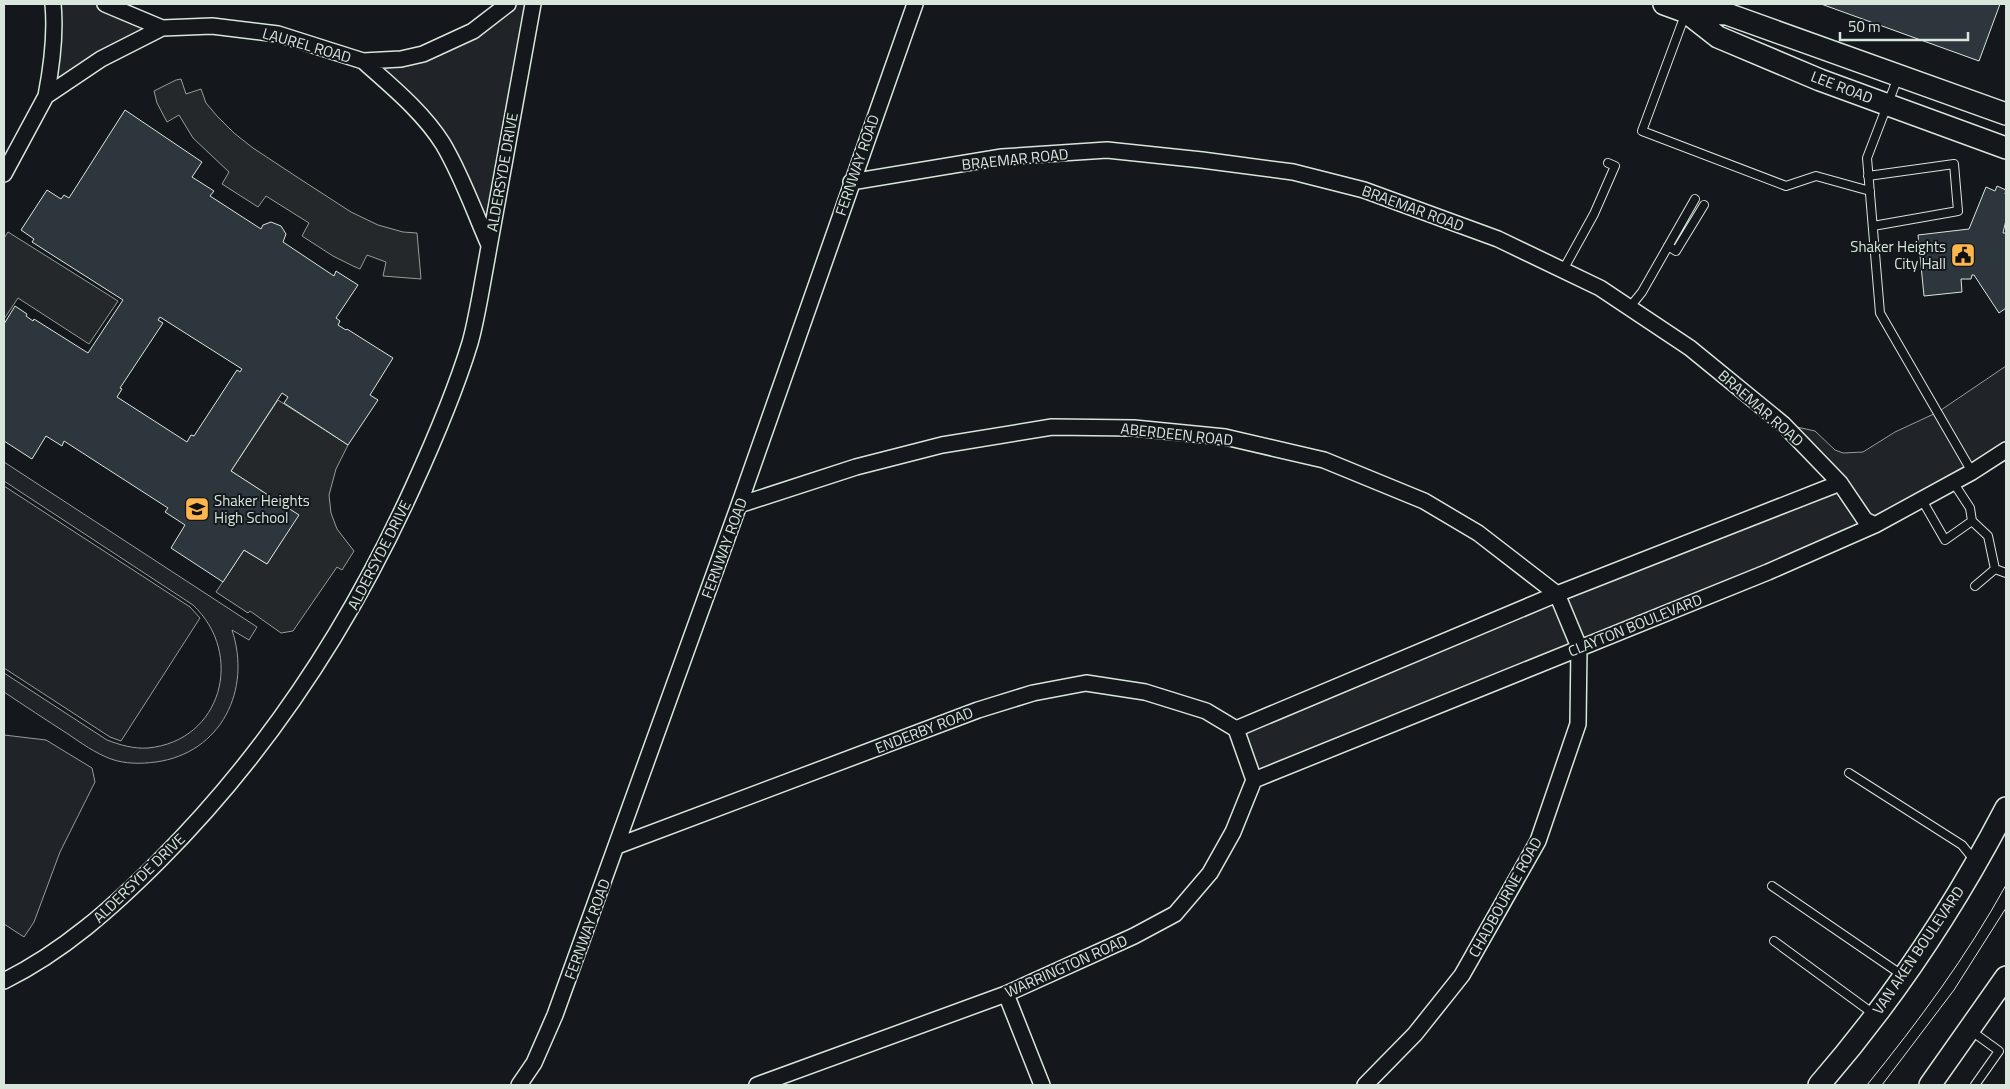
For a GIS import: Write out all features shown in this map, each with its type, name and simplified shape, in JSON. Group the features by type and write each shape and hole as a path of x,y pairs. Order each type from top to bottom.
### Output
{"main road":[{"name":"LEE ROAD","path":"1664,4 1727,14 2006,114"},
{"name":"LEE ROAD","path":"1688,8 1718,37 1820,80 2006,148"},
{"name":"VAN AKEN BOULEVARD","path":"1818,1085 1875,1015 1903,976 1976,863 2006,808"},
{"path":"1933,1084 2006,977"}],"street":[{"path":"4,174 46,96 53,59 55,24 53,4"},
{"name":"LAUREL ROAD","path":"106,4 162,28 212,26 278,34 363,61 402,59 423,54 473,31 508,4"},
{"name":"ALDERSYDE DRIVE","path":"4,981 31,967 75,937 114,906 184,836 253,756 314,672 355,603 388,542 430,451 470,343 480,298 533,4"},
{"name":"FERNWAY ROAD","path":"519,1085 534,1063 555,1015 617,846 915,4"},
{"path":"46,96 101,59 162,28"},
{"name":"LAUREL ROAD","path":"363,61 392,87 442,142 459,173 489,245"},
{"name":"BRAEMAR ROAD","path":"852,182 1002,158 1107,150 1293,172 1364,190 1498,239 1600,288 1690,348 1783,424 1840,483 1861,516 1874,525"},
{"name":"ABERDEEN ROAD","path":"739,505 856,467 933,448 1052,427 1134,428 1225,437 1324,460 1424,501 1478,533 1558,594"},
{"name":"CLAYTON BOULEVARD","path":"1254,780 1768,572 1874,525 1972,472 2006,450"},
{"path":"1254,780 1236,729 1558,594 1840,483"},
{"path":"1558,594 1579,647"},
{"name":"CHADBOURNE ROAD","path":"1365,1085 1415,1034 1462,976 1538,841 1578,724 1579,647"},
{"name":"ENDERBY ROAD","path":"617,846 978,710 1033,693 1086,683 1145,692 1206,711 1236,729"},
{"name":"WARRINGTON ROAD","path":"757,1085 1006,994 1134,936 1175,914 1210,873 1234,832 1254,780"},
{"path":"1006,994 1042,1085"}],"lane":[{"path":"1688,8 1642,131 1786,186 1816,176 1870,191"},
{"path":"1898,76 1867,158 1880,313 1972,472"},
{"path":"1563,270 1594,214 1615,166 1608,163"},
{"path":"1868,176 1954,164 1958,211 1872,226"},
{"path":"1629,308 1642,292 1695,199"},
{"path":"1668,246 1676,251 1704,206"},
{"path":"1954,482 1970,508 1972,521 1988,536 1995,569"},
{"path":"1922,500 1945,540 1972,521"},
{"path":"1995,569 2006,573"},
{"path":"1975,586 1995,569"},
{"path":"1849,773 1962,845 1976,863"},
{"path":"1772,886 1903,976"},
{"path":"1774,941 1875,1015"},
{"path":"1970,1030 1999,1051 1975,1085"}],"shaded area":[{"path":"53,4 105,4 162,28 46,96"},
{"path":"508,4 533,4 489,245 442,142 363,61 423,54"},
{"path":"181,79 186,94 201,89 206,103 234,133 300,179 351,212 378,225 403,232 417,233 421,279 383,276 386,262 367,255 360,269 353,266 333,256 302,236 309,223 266,196 258,207 222,184 229,172 193,138 179,115 167,122 157,103 154,91"},
{"path":"8,232 118,301 89,344 18,298 4,319 4,238"},
{"path":"2006,366 2006,450 1922,500 1254,780 1236,729 1840,483 1783,424 1815,431 1835,450 1843,453 1863,452 1895,432 1938,412"},
{"path":"278,400 348,445 336,469 329,495 331,513 337,529 354,551 342,570 337,567 293,631 281,633 250,611 248,613 216,592 244,550 267,564 298,515 231,471"},
{"path":"4,462 257,627 249,640 232,630 237,653 238,675 234,696 226,715 214,732 198,746 179,756 156,762 133,763 116,761 88,748 4,692 4,673 107,740 127,746 148,748 173,742 194,730 208,713 218,692 221,670 218,647 209,625 193,605 4,481"},
{"path":"4,486 190,607 200,618 121,741 110,737 4,668"},
{"path":"4,735 46,740 92,768 95,782 60,852 34,922 24,937 4,924"}],"building":[{"path":"1821,4 2000,4 1979,61"},
{"path":"125,110 202,162 192,177 214,191 210,196 261,229 263,225 271,222 281,226 286,234 283,242 334,276 336,271 358,285 336,318 340,321 338,325 393,358 370,395 378,400 348,445 284,403 288,397 282,393 231,471 299,515 267,564 244,550 223,582 171,548 185,525 165,512 168,508 64,441 62,446 46,436 32,459 4,441 4,324 15,306 27,314 26,316 33,321 34,319 88,353 123,300 32,242 34,239 21,230 47,190 61,199 64,195 69,198","holes":["160,317 242,369 240,372 237,370 194,436 191,435 187,442 117,397 122,389 120,388 163,323 158,320"]},
{"name":"Shaker Heights City Hall","path":"1997,186 2006,190 2006,220 2003,233 2006,233 2006,308 1999,313 1974,275 1972,275 1971,279 1961,279 1962,292 1924,296 1918,235 1969,229 1986,187 1995,191"}],"tram line":[{"path":"1867,1085 1941,988 1975,937 2006,885"},
{"path":"1882,1085 1954,990 2006,908"}],"place":[{"name":"Shaker Heights City Hall","path":"1963,255"},
{"name":"Shaker Heights High School","path":"197,509"}]}
